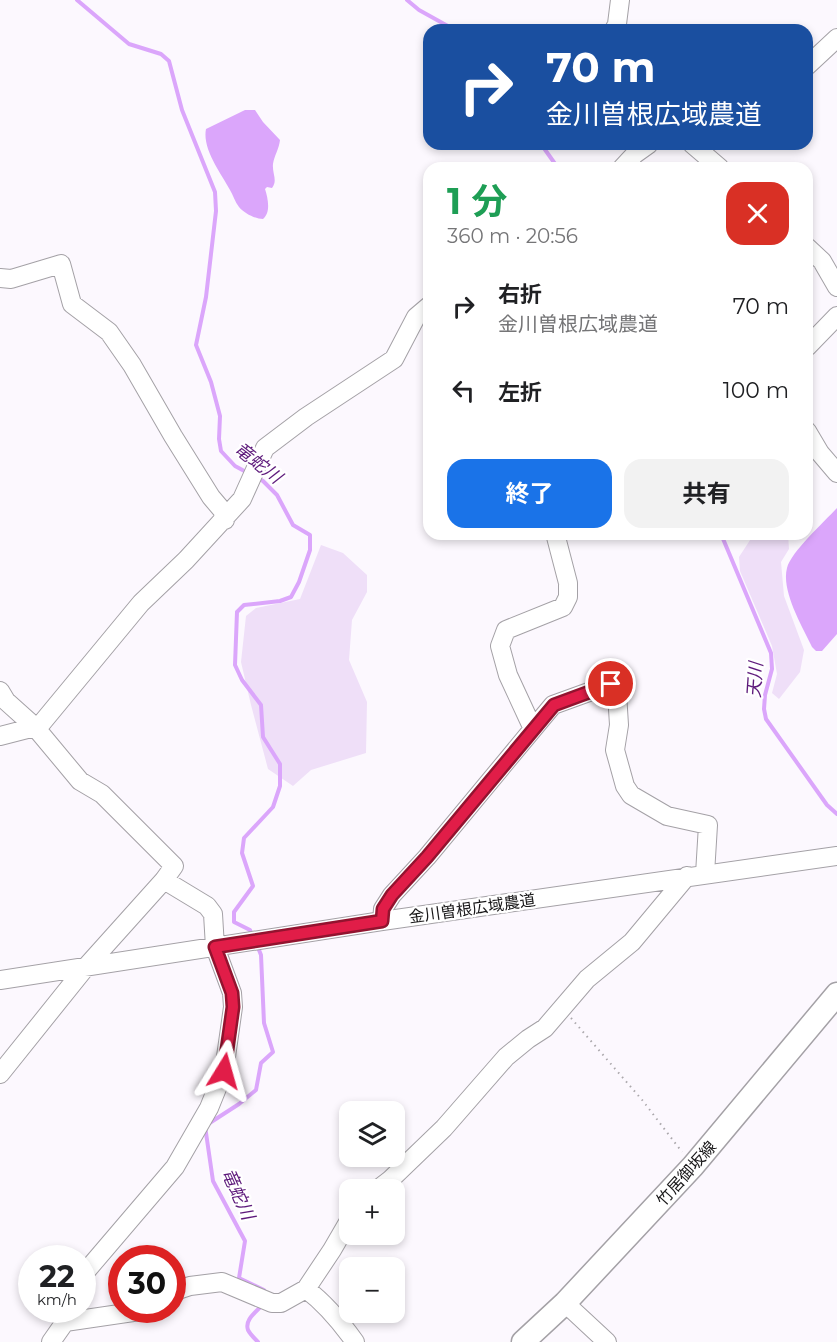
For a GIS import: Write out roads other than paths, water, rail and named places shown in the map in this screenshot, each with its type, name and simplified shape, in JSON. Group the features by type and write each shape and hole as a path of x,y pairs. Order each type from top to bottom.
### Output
{"main road":[{"name":"竹居御坂線","path":"523,1342 565,1303 693,1166 837,994"}],"street":[{"path":"617,24 620,0"},
{"path":"813,60 837,38"},
{"path":"627,162 636,150"},
{"path":"699,150 713,162"},
{"path":"813,253 822,261 837,287"},
{"path":"0,278 11,279 61,264 72,304 109,332 132,365 172,436 211,497 222,510 225,520"},
{"path":"0,736 41,724 141,603 225,520 242,499 266,448 306,417 394,359 416,317 423,311"},
{"path":"813,341 837,316"},
{"path":"813,441 837,473"},
{"path":"533,729 508,675 500,646 506,630 563,607 568,597 568,583 557,540"},
{"path":"382,921 383,909 392,895 427,857 554,705 611,684 617,693 619,725 615,750 625,786 631,795 667,816 708,825 696,875 632,942 587,979 545,1028 506,1057 444,1128 391,1179"},
{"path":"0,691 6,701 34,727 80,782 102,794 174,866 85,968 0,1074"},
{"name":"金川曽根広域農道","path":"0,980 382,921 837,856"},
{"path":"96,1260 175,1167 209,1108 224,1071 233,1007 232,993 215,947 213,914 207,906 164,880"},
{"path":"186,1287 222,1282 267,1300 281,1303 306,1289 339,1239"},
{"path":"306,1289 320,1299 337,1317 355,1342"},
{"path":"565,1303 607,1342"},
{"path":"51,1342 62,1323"}],"waterway":[{"name":"竜蛇川","path":"77,0 129,44 161,54 169,61 182,110 215,192 216,211 206,297 196,345 211,382 220,416 221,451 235,466 248,473"},
{"name":"天川","path":"407,0 419,10 444,24"},
{"name":"天川","path":"545,150 554,162"},
{"name":"竜蛇川","path":"252,936 250,930 234,922 234,912 253,886 242,853 244,838 273,807 280,786 280,764 263,737 261,705 242,680 235,665 237,612 244,605 280,601 291,597 310,550 310,535 293,525 277,495 258,478"},
{"name":"天川","path":"724,540 771,653 772,669 765,695 766,719 827,805 837,814"},
{"name":"竜蛇川","path":"257,945 261,955 264,1023 273,1052 261,1063 256,1090 205,1126 213,1181 245,1241 239,1278 264,1290"},
{"name":"竜蛇川","path":"258,1342 247,1326 263,1304"}]}
